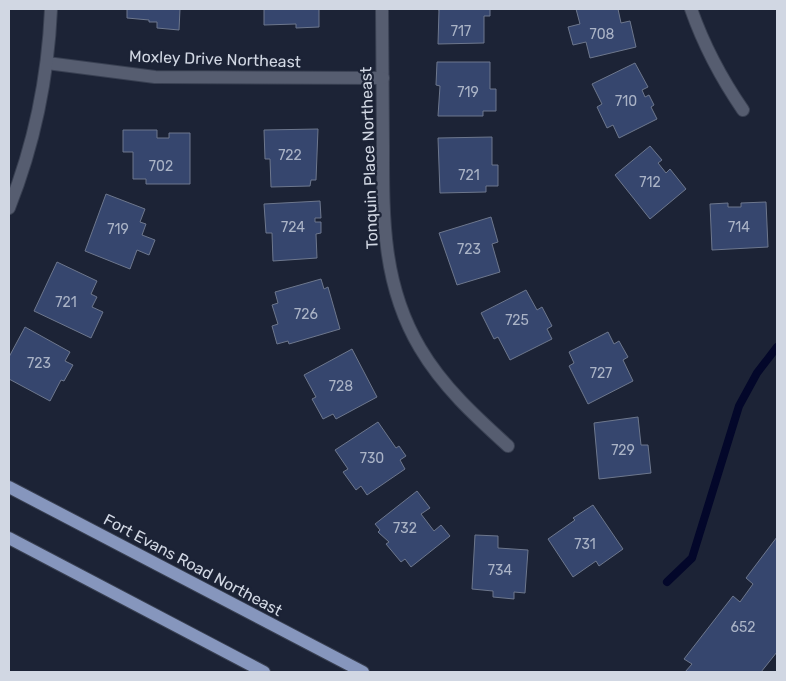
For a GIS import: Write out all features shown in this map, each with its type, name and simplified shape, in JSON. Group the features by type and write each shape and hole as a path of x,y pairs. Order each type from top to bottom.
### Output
{"main road":[{"name":"Fort Evans Road Northeast","path":"9,487 363,672"},
{"path":"9,538 264,672"}],"street":[{"path":"9,208 36,123 46,64 51,9"},
{"name":"Tonquin Place Northeast","path":"382,9 384,230 390,272 402,311 419,347 442,382 470,412 508,446"},
{"path":"691,9 702,42 723,81 743,110"},
{"name":"Moxley Drive Northeast","path":"46,64 155,77 383,78"}],"building":[{"path":"127,9 180,9 179,30 157,28 157,22 149,22 149,20 127,18"},
{"path":"264,9 319,9 319,27 296,28 296,24 264,25"},
{"path":"436,9 490,9 490,16 484,16 484,43 438,44 439,10"},
{"path":"576,9 618,9 621,23 630,21 636,47 590,58 586,42 573,45 568,27 580,24"},
{"path":"437,62 490,62 490,89 496,89 496,111 483,111 483,116 438,116 440,86 436,85"},
{"path":"635,63 648,87 642,90 645,97 649,95 654,105 651,107 657,119 619,138 613,125 607,128 597,107 602,104 592,84"},
{"path":"318,129 316,180 311,180 310,186 271,187 270,159 265,159 264,130"},
{"path":"123,130 157,130 157,138 169,138 169,133 190,133 190,184 146,184 146,179 133,179 133,152 123,152"},
{"path":"492,137 492,165 498,165 498,186 486,186 486,192 440,193 438,138"},
{"path":"650,146 662,160 658,163 666,173 670,169 686,189 650,219 615,175"},
{"path":"106,194 145,209 140,222 146,224 142,235 155,240 149,255 137,250 130,269 85,251"},
{"path":"320,201 321,218 315,218 315,222 321,222 321,233 316,234 317,258 273,261 272,233 266,233 264,204"},
{"path":"766,202 768,247 712,250 710,204 728,203 728,207 741,207 741,203"},
{"path":"491,217 498,242 492,244 500,272 457,285 439,233"},
{"path":"57,262 97,281 91,294 97,297 92,307 103,312 91,338 34,311"},
{"path":"321,279 324,289 328,287 340,329 289,344 288,341 277,344 272,326 278,324 272,305 278,303 275,292"},
{"path":"526,290 537,310 542,307 552,326 547,329 552,339 510,360 498,337 494,339 481,313"},
{"path":"25,327 70,352 65,361 73,365 64,381 61,380 50,401 9,379 9,357"},
{"path":"608,332 614,344 619,341 628,357 623,360 633,381 588,404 569,366 574,363 569,352"},
{"path":"352,349 377,397 336,419 333,414 323,419 312,399 316,397 304,375"},
{"path":"638,417 641,445 648,445 651,473 599,479 594,423"},
{"path":"378,422 396,448 399,446 406,456 400,460 405,469 367,495 361,486 356,490 343,472 348,469 335,450"},
{"path":"417,491 430,508 421,514 434,531 441,525 450,536 411,567 405,559 401,562 386,544 389,542 378,532 380,530 375,524"},
{"path":"593,505 623,549 599,566 596,561 573,577 548,539 575,520 573,518"},
{"path":"475,535 498,536 498,548 528,550 525,593 514,592 514,599 493,597 493,591 472,589"},
{"path":"777,537 777,652 761,672 685,672 692,664 684,659 733,596 740,602 753,584 746,578"}],"waterway":[{"path":"667,582 692,558 739,406 757,373 777,347"}]}
